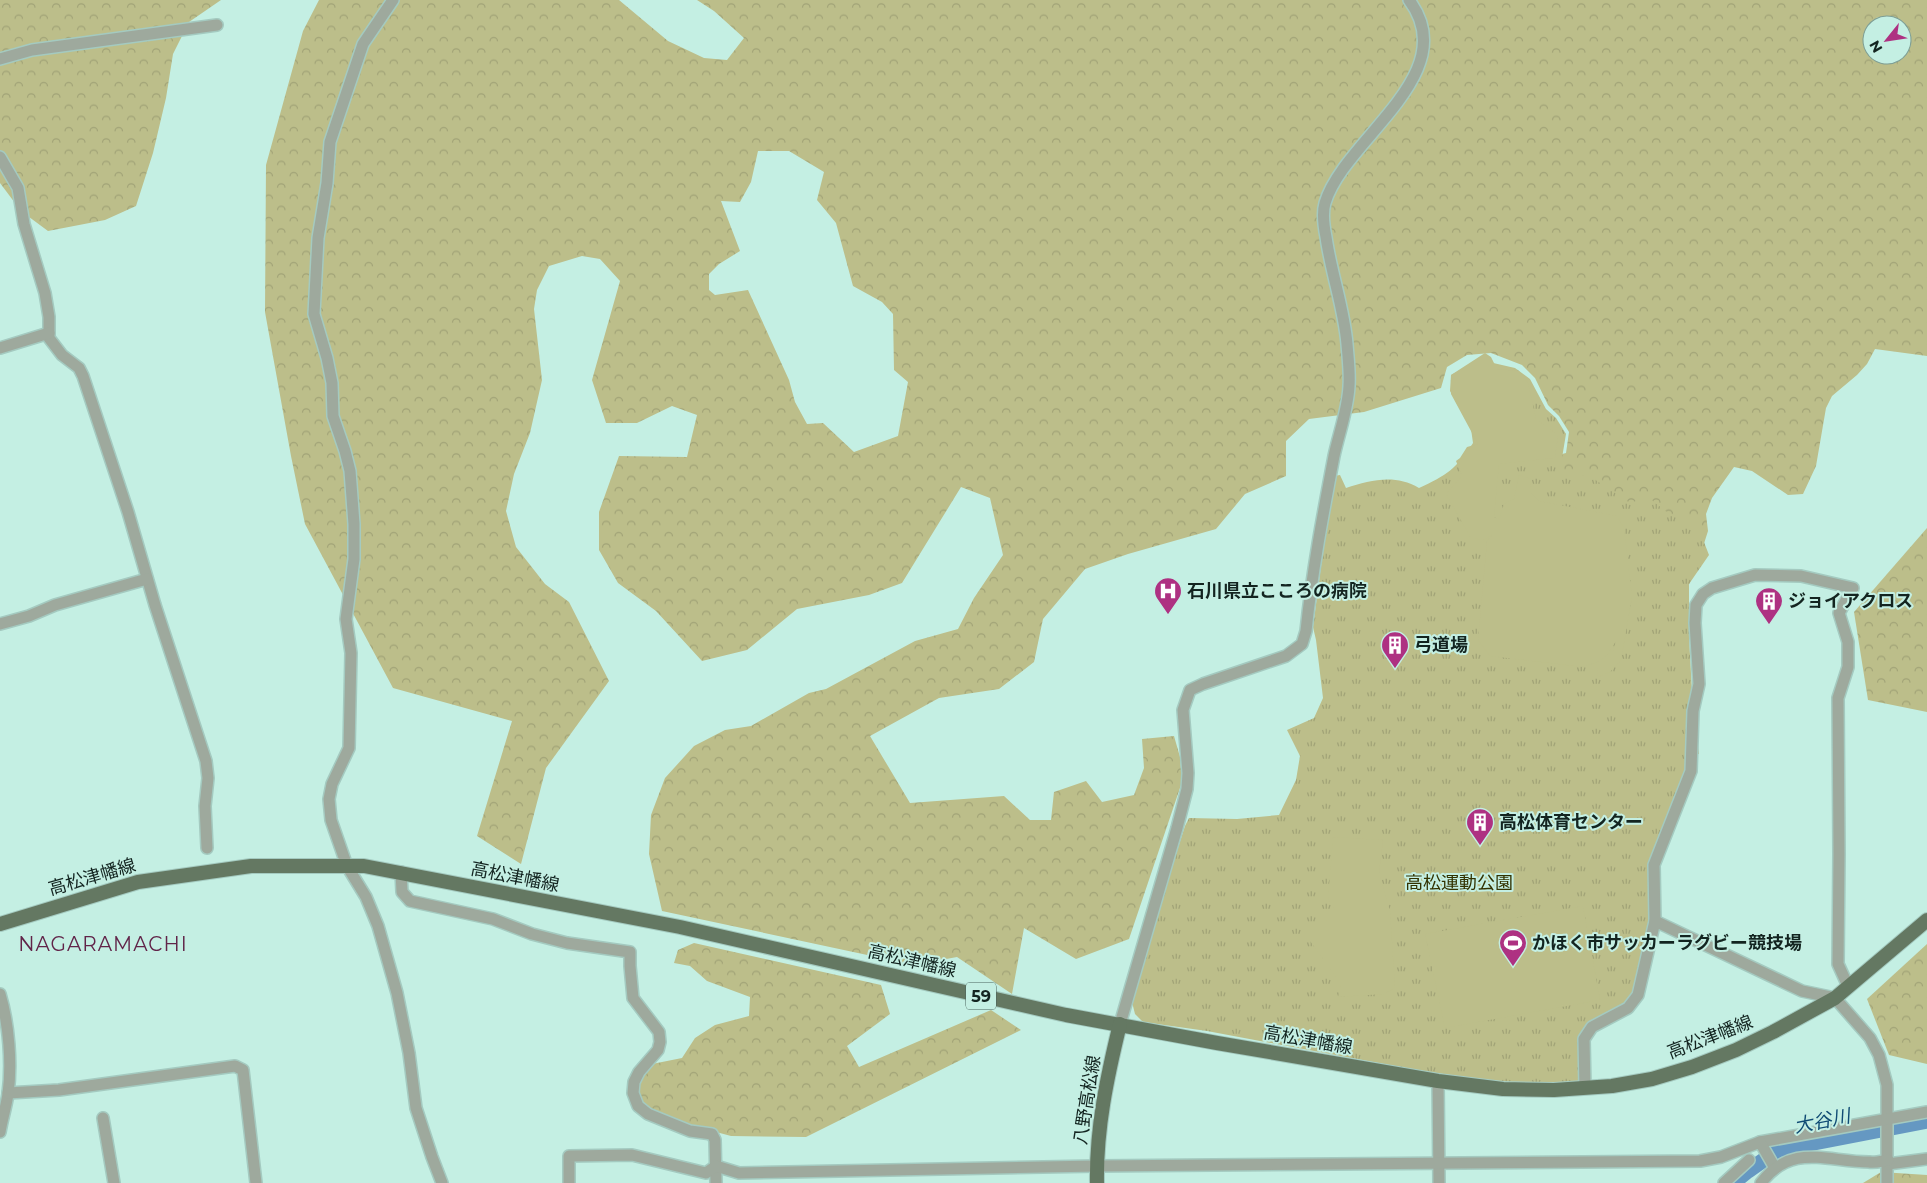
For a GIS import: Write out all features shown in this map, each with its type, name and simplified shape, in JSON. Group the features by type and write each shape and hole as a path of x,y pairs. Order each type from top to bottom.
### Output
{"main road":[{"name":"高松津幡線","path":"0,924 138,882 251,866 364,866 680,927 1066,1015 1438,1081 1504,1089 1554,1090 1612,1086 1652,1078 1692,1067 1774,1032 1834,998 1927,920"},
{"name":"八野高松線","path":"1097,1183 1096,1166 1102,1111 1108,1072 1120,1024"}],"street":[{"path":"393,0 363,44 330,142 327,183 318,238 314,314 332,383 333,416 350,470 354,524 354,559 346,619 351,654 349,748 332,784 329,799 331,820 347,866 366,897 378,926 397,993 409,1053 416,1108 442,1183"},
{"path":"1120,1024 1187,788 1188,773 1183,710 1186,697 1190,690 1203,684 1286,656 1302,644 1306,631 1316,549 1349,385 1347,343 1328,253 1324,227 1324,206 1330,189 1344,168 1387,115 1417,70 1424,49 1424,33 1416,10 1408,0"},
{"path":"0,59 32,50 217,25"},
{"path":"0,157 18,188 24,224 45,293 49,338 56,348 79,368 83,376 206,761 208,778 205,806 207,848"},
{"path":"0,348 49,333"},
{"path":"1585,1088 1584,1039 1587,1033 1592,1027 1628,1008 1638,995 1655,921 1654,866 1691,770 1693,710 1699,684 1695,623 1696,605 1703,594 1712,588 1755,575 1801,576 1853,588 1839,613 1848,642 1848,667 1838,698 1838,964 1848,986"},
{"path":"0,624 29,616 55,605 147,579"},
{"path":"402,872 402,892 410,901 493,919 532,934 567,943 630,952 633,998 659,1032 660,1042 658,1050 639,1072 634,1082 633,1093 638,1106 648,1114 690,1131 712,1134 715,1140 716,1183"},
{"path":"1655,921 1802,991 1834,998 1870,1038 1879,1055 1887,1085 1887,1183"},
{"path":"0,994 9,1047 4,1068 8,1093 0,1132"},
{"path":"8,1093 59,1090 235,1066 243,1070 256,1183"},
{"path":"1438,1081 1439,1183"},
{"path":"716,1166 740,1173 1096,1166 1700,1162 1761,1144 1927,1112"},
{"path":"103,1118 114,1183"},
{"path":"1761,1144 1773,1165"},
{"path":"570,1183 569,1156 632,1155 706,1173 716,1166"},
{"path":"1761,1183 1773,1165 1802,1157 1817,1156 1869,1162 1927,1159"},
{"path":"1724,1183 1749,1160"}],"green space":[{"path":"0,0 221,0 189,22 173,54 166,98 153,153 136,206 105,220 48,231 21,211 0,183"},
{"path":"319,0 619,0 668,41 704,58 727,60 744,38 714,11 697,0 1927,0 1927,356 1875,349 1867,364 1857,375 1832,396 1826,408 1816,466 1803,494 1788,495 1752,471 1734,467 1712,498 1706,514 1708,531 1695,572 1681,601 1532,462 1566,453 1569,432 1559,416 1548,405 1535,378 1522,365 1491,353 1467,355 1447,367 1441,388 1364,412 1309,419 1286,441 1286,476 1245,494 1216,529 1128,554 1085,569 1043,619 1034,662 999,689 939,698 870,736 910,803 1004,796 1030,820 1051,820 1054,792 1086,781 1102,802 1134,795 1144,768 1142,739 1174,736 1180,757 1182,782 1129,939 1076,959 1024,928 1012,994 957,957 914,965 662,911 649,854 651,815 665,778 694,746 725,730 751,726 809,693 826,689 915,641 958,629 974,598 1003,555 990,498 961,487 902,583 869,595 797,609 747,650 702,661 656,611 618,583 599,550 599,512 619,456 687,457 697,415 672,406 637,423 606,423 592,380 620,281 600,259 582,256 549,266 537,290 534,309 542,380 530,433 514,474 506,511 516,547 545,584 569,602 609,681 546,768 521,864 477,836 512,721 393,688 305,524 265,312 266,165 303,31","holes":["758,151 789,151 824,172 817,200 836,223 853,286 882,302 893,314 894,370 908,382 898,436 854,452 823,423 807,424 795,402 789,380 748,290 715,295 709,290 709,274 719,264 740,251 721,201 740,202 751,182"]},
{"path":"1485,353 1491,357 1497,369 1519,371 1528,383 1536,419 1558,435 1555,458 1499,464 1494,517 1499,519 1504,504 1514,499 1519,475 1531,479 1530,492 1539,501 1617,516 1624,528 1632,597 1621,660 1610,672 1598,677 1597,667 1613,651 1616,641 1608,654 1600,661 1583,667 1490,656 1478,640 1487,541 1493,534 1484,540 1471,538 1446,494 1462,476 1456,461 1467,447 1478,444 1451,394 1451,375"},
{"name":"高松運動公園","path":"1489,362 1515,368 1530,379 1546,409 1556,418 1566,434 1561,464 1564,471 1591,477 1630,503 1648,497 1668,513 1690,520 1702,537 1709,555 1689,584 1689,637 1693,710 1699,754 1687,754 1686,774 1651,864 1653,914 1632,1001 1587,1027 1583,1082 1534,1084 1478,1079 1416,1070 1207,1031 1143,1022 1135,1014 1132,1002 1162,897 1189,818 1237,819 1279,815 1296,780 1300,756 1287,730 1314,718 1323,698 1313,627 1323,551 1323,534 1334,476 1340,475 1346,488 1374,481 1392,480 1401,481 1419,488 1450,470 1473,443 1471,429 1450,391 1451,375 1470,365"},
{"path":"1927,528 1927,712 1868,700 1854,612"},
{"path":"1333,837 1383,840 1379,873 1390,911 1395,988 1384,994 1338,997 1341,984 1310,941 1335,910 1328,899"},
{"name":"かほく市サッカーラグビー競技場","path":"1583,906 1600,1000 1445,1028 1425,934"},
{"path":"694,943 881,985 890,1014 847,1046 859,1067 991,1010 1021,1030 806,1137 731,1136 653,1115 640,1103 637,1090 642,1076 652,1064 682,1058 695,1038 715,1025 749,1016 750,997 707,981 690,966 674,963 678,950"},
{"path":"1927,944 1927,1064 1889,1055 1867,999"},
{"path":"1881,1172 1927,1175 1927,1183 1863,1183"}],"waterway":[{"name":"大谷川","path":"1733,1183 1778,1150 1927,1121"}],"place":[{"name":"石川県立こころの病院","path":"1168,615"},
{"name":"ジョイアクロス","path":"1769,625"},
{"name":"弓道場","path":"1395,669"},
{"name":"高松体育センター","path":"1480,846"},
{"name":"かほく市サッカーラグビー競技場","path":"1513,967"}],"district":[{"name":"NAGARAMACHI","path":"103,944"}]}
